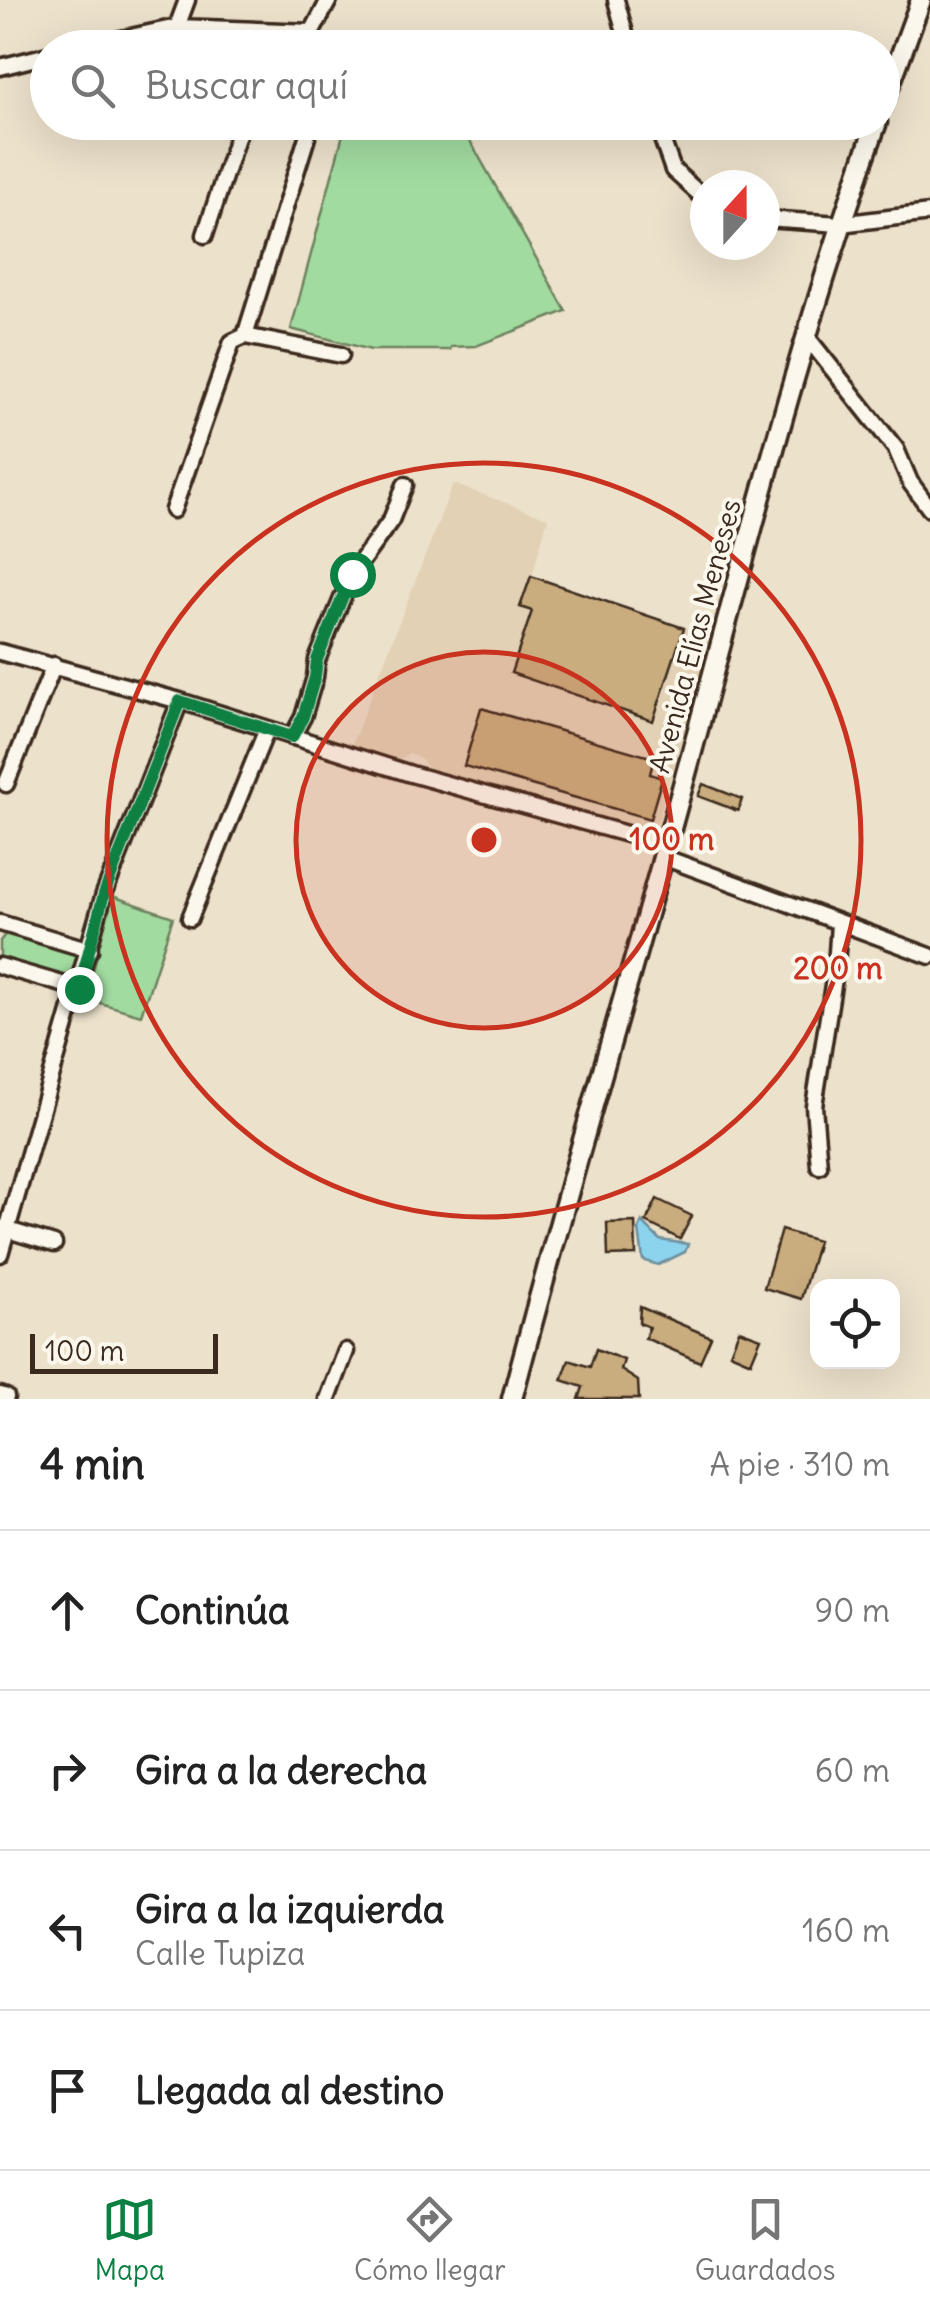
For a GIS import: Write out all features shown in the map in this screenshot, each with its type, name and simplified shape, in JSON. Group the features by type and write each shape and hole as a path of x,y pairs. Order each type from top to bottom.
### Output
{"main road":[{"path":"900,57 921,0"},
{"name":"Avenida Elías Meneses","path":"512,1399 807,338 840,224 870,140"}],"street":[{"path":"177,27 186,0"},
{"path":"316,30 329,0"},
{"path":"616,0 624,30"},
{"path":"163,30 177,27 208,30"},
{"path":"0,67 30,60"},
{"path":"205,235 236,140"},
{"path":"245,336 306,140"},
{"path":"662,140 673,170 690,185"},
{"path":"780,220 840,224 930,213"},
{"path":"172,510 232,342 245,336 342,354"},
{"path":"807,338 896,449 910,482 930,508"},
{"path":"292,737 303,717 317,660 352,574 391,520 405,485"},
{"path":"0,652 180,701 665,851 839,924 930,956"},
{"path":"6,784 54,665"},
{"path":"0,1254 4,1229 79,989 104,894 180,701"},
{"path":"190,918 266,729"},
{"path":"0,924 90,950"},
{"path":"819,1166 814,1106 839,924"},
{"path":"0,966 79,989"},
{"path":"4,1229 54,1244"},
{"path":"328,1399 346,1351"}],"shaded area":[{"path":"453,484 548,518 532,576 711,636 654,834 429,773 423,760 409,754 396,761 351,747"}],"green space":[{"path":"341,140 470,140 566,311 476,346 450,350 371,350 291,329"},
{"path":"112,896 173,917 141,1015 86,999"},
{"path":"8,931 81,954 74,980 0,961 0,941"}],"water":[{"path":"642,1222 660,1240 688,1244 685,1252 658,1265 643,1260 639,1229"}],"building":[{"path":"531,576 684,628 653,721 511,673 532,611 520,607"},
{"path":"481,708 654,758 650,774 662,778 650,819 464,766"},
{"path":"703,784 742,799 738,811 698,796"},
{"path":"657,1199 692,1216 680,1239 646,1222"},
{"path":"635,1222 636,1255 608,1256 607,1223"},
{"path":"781,1230 818,1241 801,1299 764,1288"},
{"path":"640,1307 711,1337 700,1362 645,1338 649,1327 639,1323"},
{"path":"739,1330 761,1338 751,1362 730,1353"},
{"path":"596,1349 624,1360 621,1370 638,1381 639,1399 579,1399 583,1387 562,1380 569,1360 590,1367"}],"route":[{"path":"79,989 104,894 180,701 292,737 303,717 317,660 352,574"}]}
